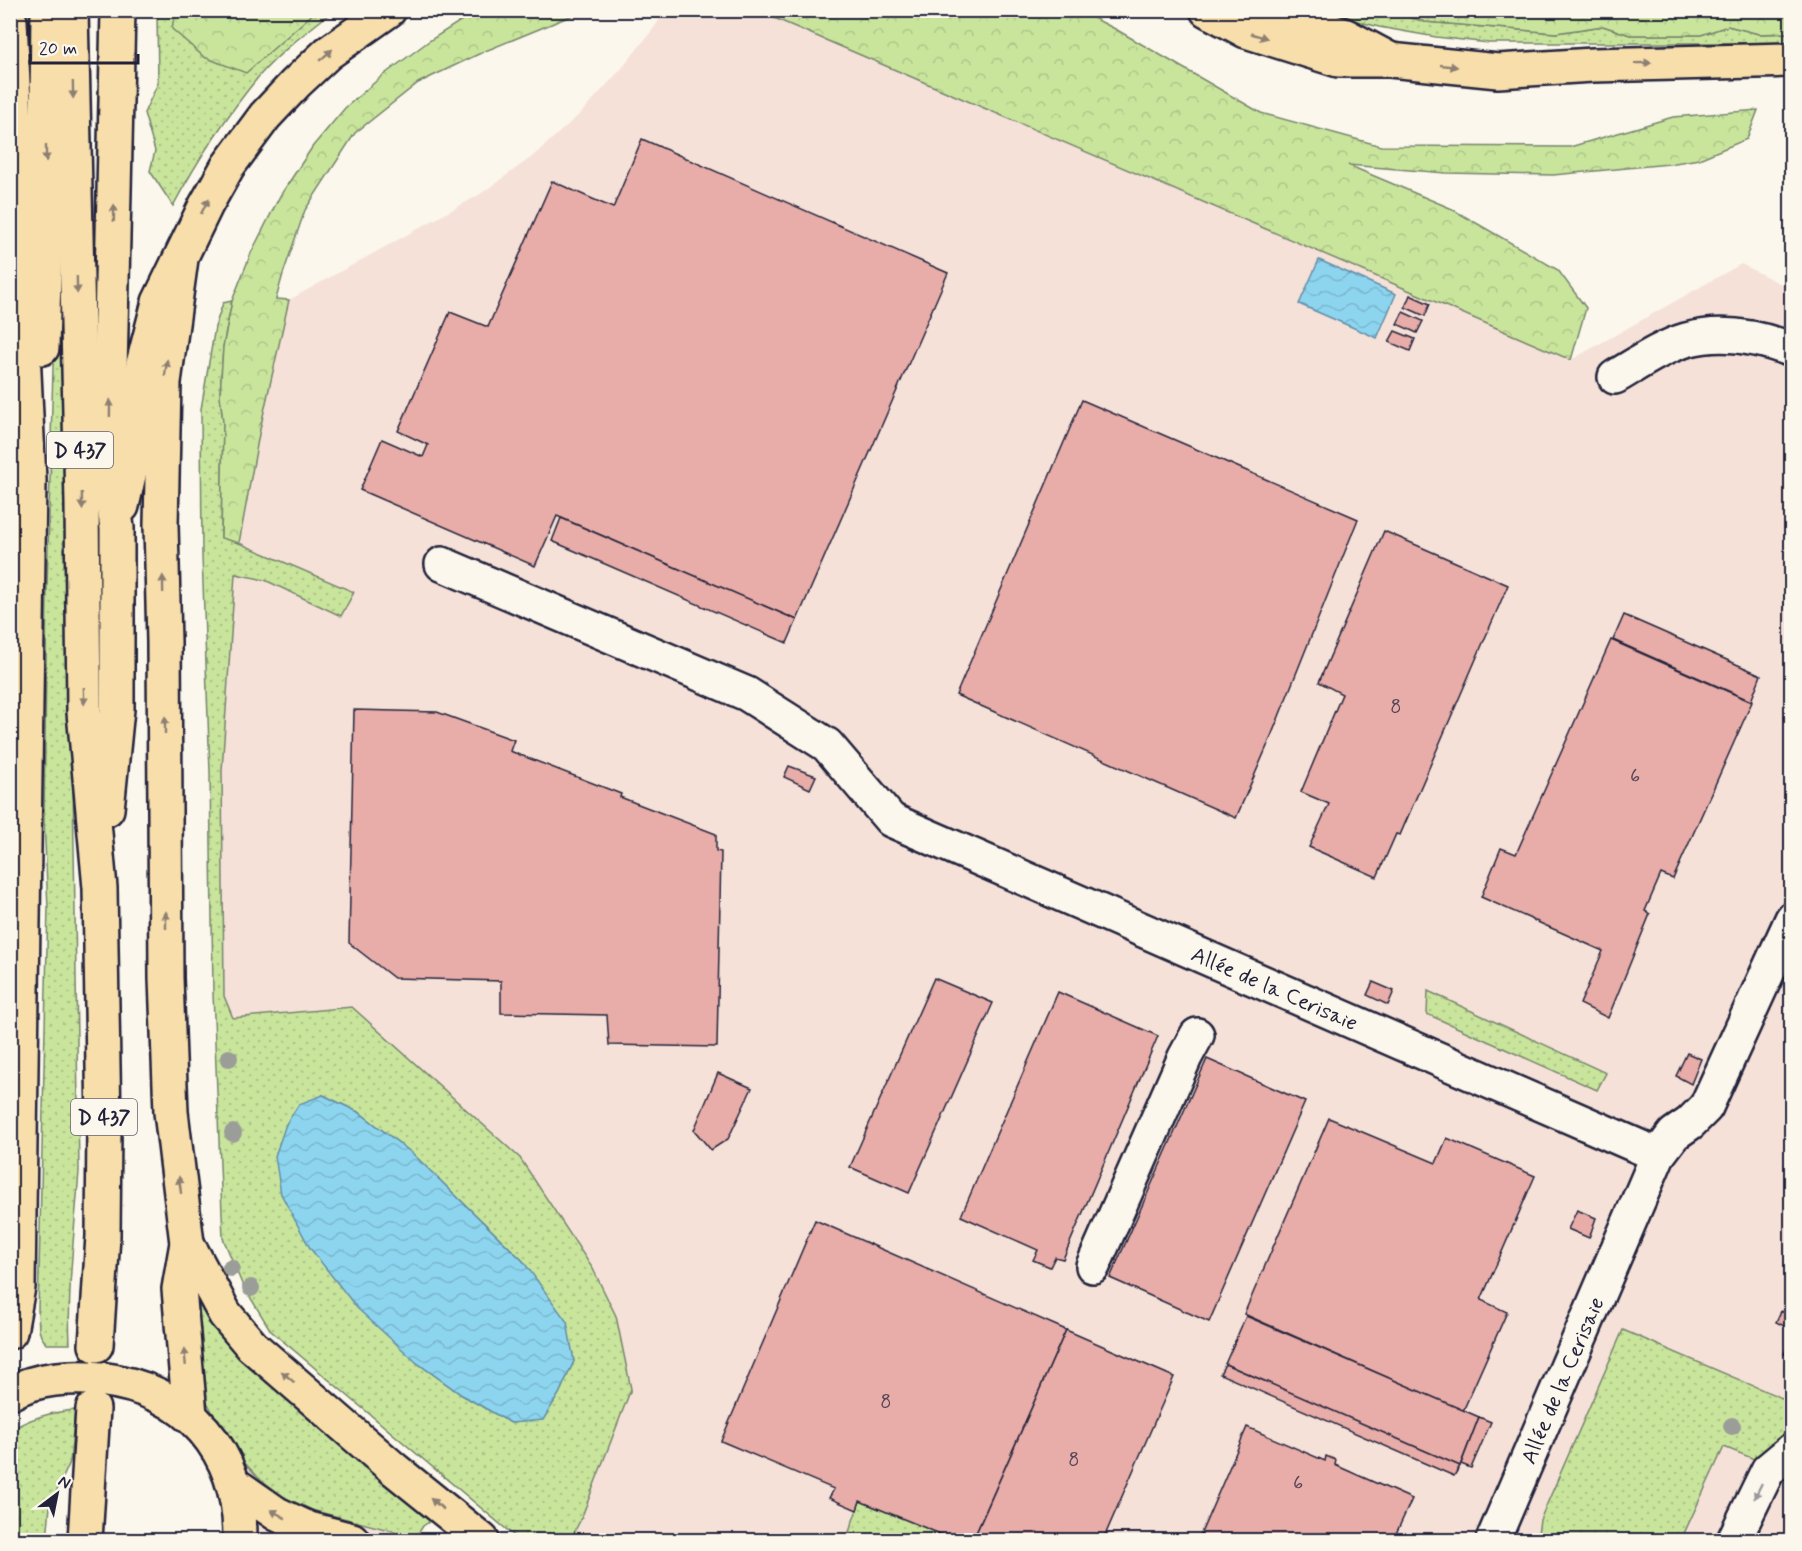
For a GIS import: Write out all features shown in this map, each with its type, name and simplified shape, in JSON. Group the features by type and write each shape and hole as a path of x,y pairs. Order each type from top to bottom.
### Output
{"main road":[{"path":"29,480 43,332 48,10"},
{"name":"D 437","path":"71,10 84,712 100,888 104,1126 103,1236 96,1346"},
{"name":"D 437","path":"100,888 117,709 117,528 108,462 118,10"},
{"path":"117,528 131,466 143,364 159,302 206,205 223,176 265,116 328,52 389,10"},
{"path":"1207,10 1246,32 1338,60 1390,60 1498,71 1593,65 1791,60"},
{"path":"1273,10 1346,36 1390,60"},
{"path":"10,21 29,480 18,1287 10,1332"},
{"path":"181,259 164,382 161,525 166,978 170,1100 187,1243 179,1288 190,1415"},
{"path":"187,1243 225,1314 252,1346 393,1469 482,1540"},
{"path":"10,1393 42,1381 69,1378 106,1380 152,1393 190,1415 207,1435 226,1464 234,1484 240,1540"},
{"path":"85,1540 93,1409"},
{"path":"234,1484 277,1514 309,1529 352,1540"}],"street":[{"path":"1615,376 1684,340 1711,335 1743,336 1777,344 1791,350"},
{"name":"Allée de la Cerisaie","path":"442,564 747,694 827,745 891,820 1658,1155"},
{"name":"Allée de la Cerisaie","path":"1493,1540 1658,1155 1674,1134 1690,1123 1706,1107 1791,919"},
{"path":"1093,1266 1185,1057 1197,1035"},
{"path":"1734,1540 1768,1470 1791,1450"}],"shaded area":[{"path":"665,11 758,11 1571,360 1741,264 1791,289 1791,1540 570,1540 581,1519 631,1389 593,1269 573,1241 352,1007 232,1018 224,996 222,770 239,543 259,434 289,300 479,195 532,157 582,112 623,67"},
{"path":"240,1458 258,1477 283,1497 304,1508 426,1540 256,1540 249,1478"}],"green space":[{"path":"175,10 316,11 246,73 204,57 172,29"},
{"path":"21,11 34,11 35,208"},
{"path":"157,11 175,11 173,29 295,28 316,11 333,11 260,75 213,139 173,206 150,171 155,151 144,113 158,83"},
{"path":"476,11 583,11 483,52 418,83 355,133 305,210 283,274 276,299 289,300 259,434 239,543 221,538 223,422 220,395 223,347 232,301 251,253 280,196 313,146 345,108 382,76 429,41"},
{"path":"758,11 1080,11 1261,113 1381,146 1570,147 1673,117 1758,110 1747,139 1699,159 1669,164 1553,175 1446,173 1348,165 1450,208 1558,270 1586,308 1571,360"},
{"path":"1319,11 1391,11 1425,22 1556,33 1603,26 1630,35 1701,35 1728,26 1759,34 1791,33 1791,43 1489,43 1379,27"},
{"path":"1391,11 1791,11 1791,33 1759,34 1728,26 1701,35 1630,35 1603,26 1556,33 1425,22"},
{"path":"232,301 223,347 220,395 223,422 221,537 354,592 341,616 265,580 235,574 222,770 224,996 233,1018 352,1007 520,1158 593,1269 616,1316 631,1389 581,1519 570,1540 519,1540 271,1331 242,1284 223,1238 213,993 210,772 202,556 201,409 215,327 223,303","holes":["323,1095 360,1113 413,1154 523,1261 574,1361 559,1394 543,1419 511,1423 462,1395 416,1362"]},
{"path":"58,329 66,333 79,1171 70,1279 70,1344 46,1344 39,1330 38,1310 48,908 44,820 47,586 54,332"},
{"path":"1428,991 1606,1073 1597,1090 1427,1014"},
{"path":"195,1292 432,1520 423,1526 416,1537 304,1508 283,1497 258,1477 240,1458 205,1398 200,1370 201,1352"},
{"path":"1623,1330 1791,1402 1791,1432 1787,1432 1754,1459 1724,1447 1681,1540 1652,1540 1637,1534 1633,1540 1537,1540 1540,1520"},
{"path":"75,1410 70,1462 50,1506 47,1540 11,1540 11,1430 42,1416"},
{"path":"860,1501 955,1540 869,1540 849,1532"}],"water":[{"path":"1319,260 1396,294 1377,338 1299,304"},
{"path":"323,1095 360,1113 413,1154 523,1261 567,1322 574,1361 559,1394 543,1420 511,1423 462,1395 416,1362 357,1308 310,1248 281,1194 275,1156 286,1124 299,1104"}],"building":[{"path":"642,139 948,273 797,620 557,516 535,566 360,490 382,439 423,457 428,445 398,431 450,312 488,327 552,181 613,208"},
{"path":"1410,295 1430,304 1425,316 1405,307"},
{"path":"1403,312 1423,321 1417,333 1397,324"},
{"path":"1395,331 1415,339 1410,351 1389,342"},
{"path":"1082,400 1358,519 1236,818 956,695"},
{"path":"561,518 797,620 787,643 552,541"},
{"path":"1384,531 1508,585 1400,835 1396,834 1377,877 1309,847 1329,804 1301,792 1342,694 1319,682"},
{"path":"1624,615 1761,675 1751,701 1613,640"},
{"path":"1611,640 1752,702 1673,879 1661,874 1645,911 1650,914 1608,1018 1580,1004 1603,951 1481,897 1501,848 1516,854"},
{"path":"354,710 437,712 514,740 510,751 716,834 716,851 721,852 717,1047 609,1045 607,1015 501,1013 501,981 394,978 349,943"},
{"path":"789,766 816,776 810,789 784,777"},
{"path":"934,978 993,1003 909,1193 850,1167"},
{"path":"1373,982 1394,991 1388,1005 1367,995"},
{"path":"1058,992 1158,1036 1063,1259 1055,1257 1050,1267 1033,1260 1038,1250 961,1216"},
{"path":"1687,1053 1701,1059 1691,1084 1676,1076"},
{"path":"1207,1059 1305,1102 1209,1322 1110,1278"},
{"path":"718,1073 752,1088 728,1139 711,1150 694,1130"},
{"path":"1329,1118 1436,1163 1447,1138 1535,1176 1481,1300 1507,1312 1463,1411 1244,1314"},
{"path":"1577,1210 1596,1218 1589,1238 1568,1229"},
{"path":"815,1220 1066,1330 973,1540 955,1540 860,1501 857,1510 829,1498 834,1489 721,1441"},
{"path":"1781,1311 1792,1316 1792,1330 1776,1322"},
{"path":"1246,1316 1479,1417 1460,1466 1225,1364"},
{"path":"1066,1330 1174,1377 1103,1540 973,1540"},
{"path":"1792,1336 1792,1358 1784,1354"},
{"path":"1225,1364 1460,1466 1454,1476 1220,1374"},
{"path":"1479,1417 1491,1422 1471,1468 1461,1464"},
{"path":"1247,1427 1325,1461 1326,1456 1336,1460 1335,1465 1412,1499 1393,1540 1198,1540"}]}
